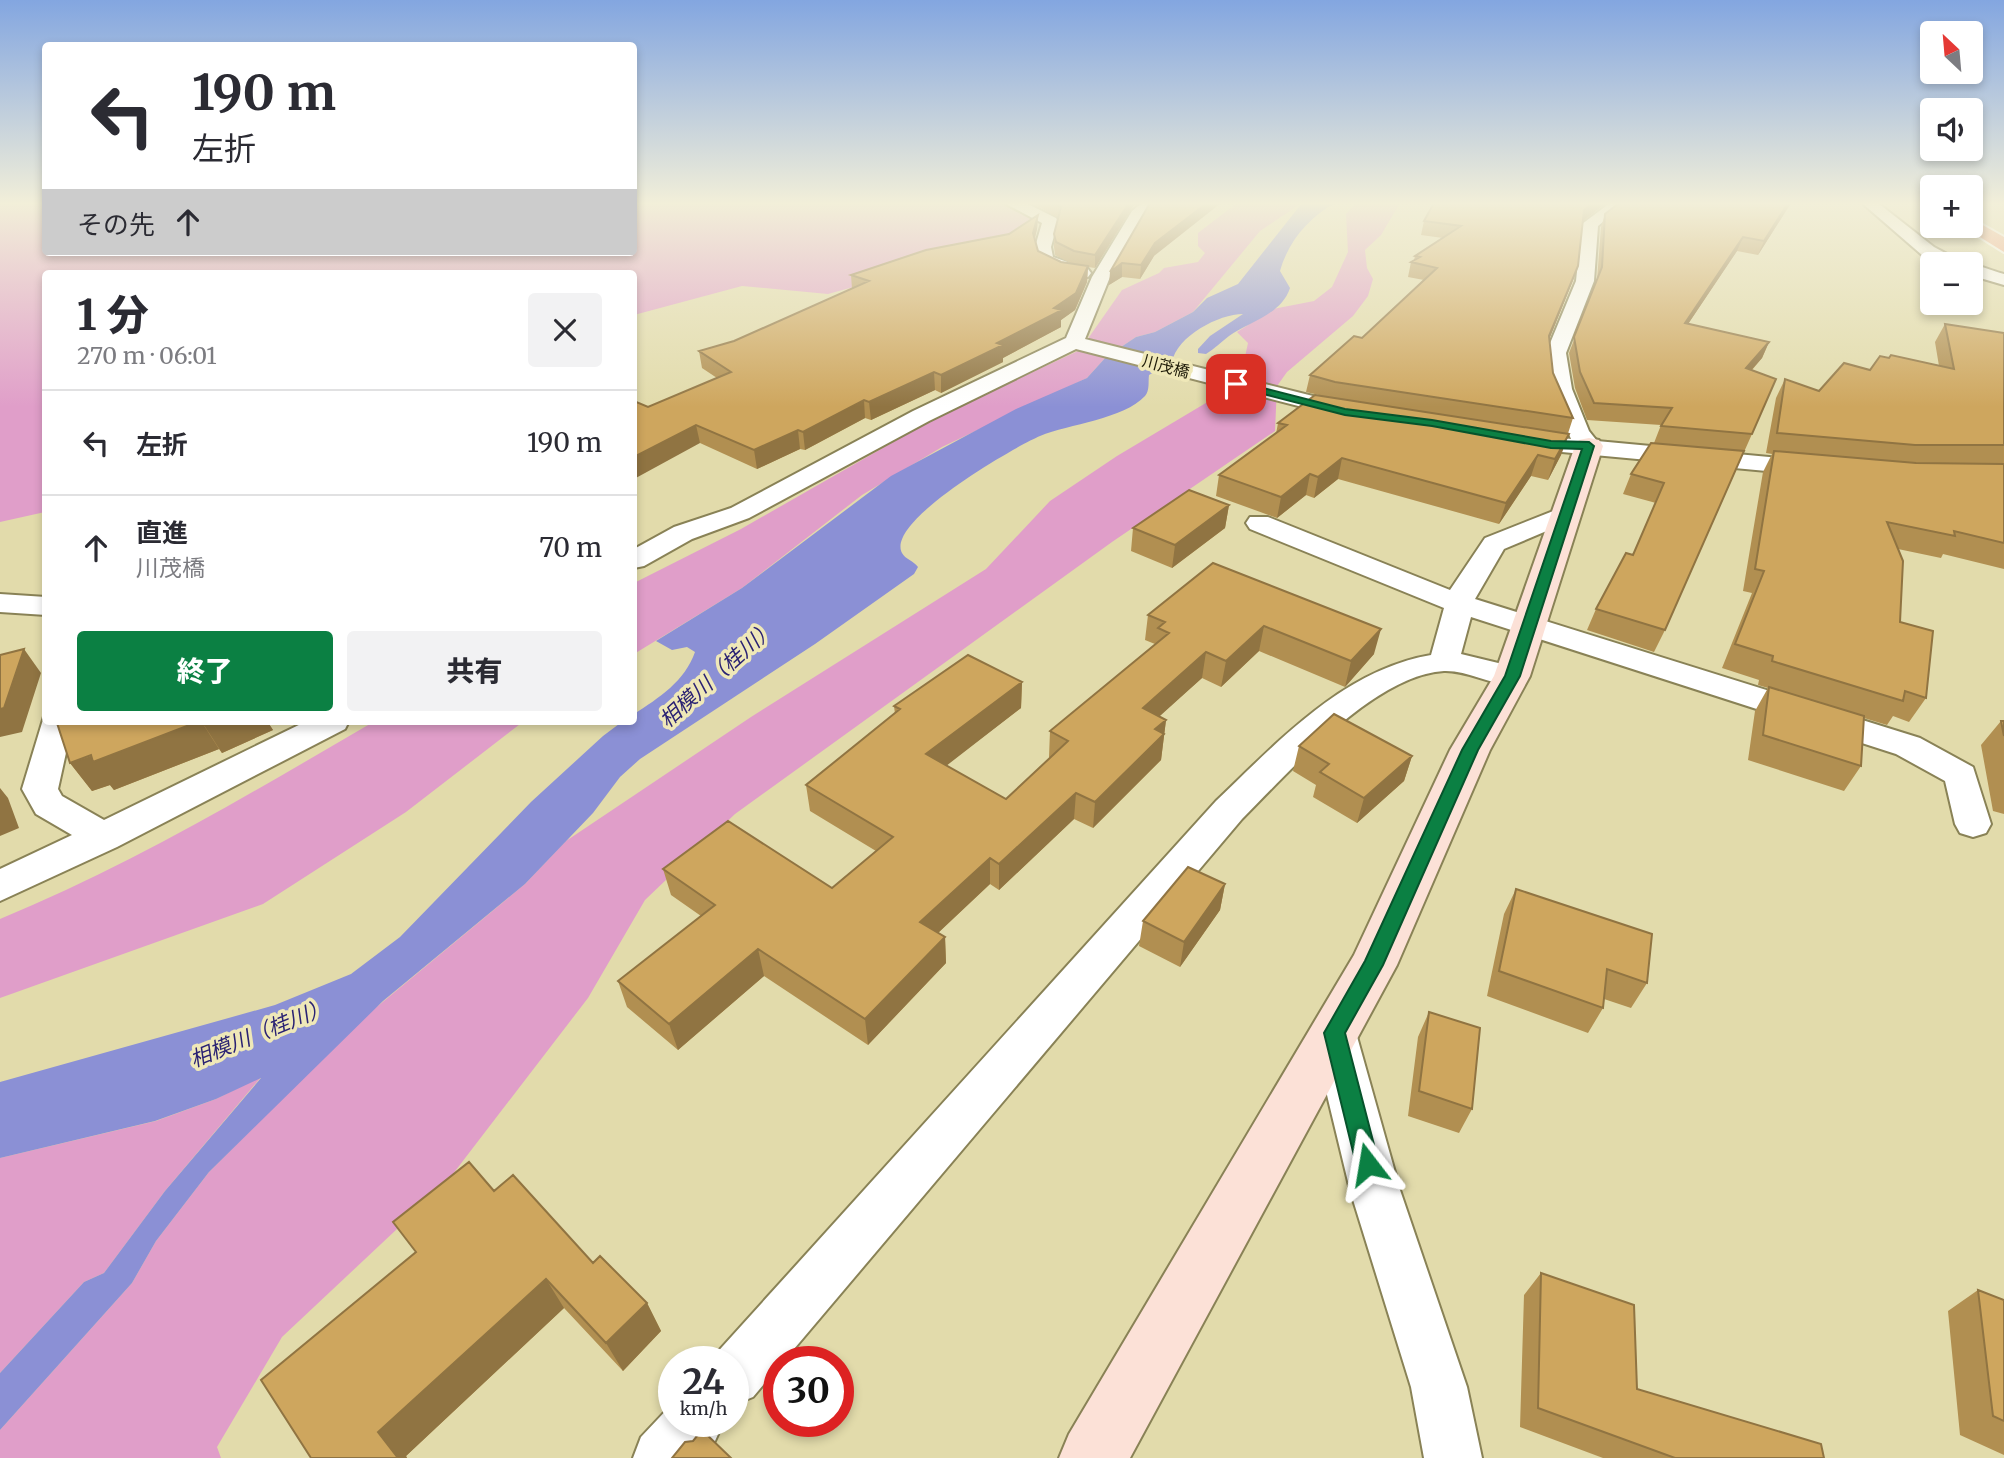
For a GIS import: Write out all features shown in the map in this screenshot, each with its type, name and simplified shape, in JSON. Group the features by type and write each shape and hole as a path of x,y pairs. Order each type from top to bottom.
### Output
{"street":[{"path":"1068,271 1101,277"},
{"path":"637,558 683,533 740,513 921,416 1082,344 1105,271"},
{"path":"1586,271 1585,281 1556,353 1561,389 1578,433 1589,446"},
{"path":"1983,273 2004,280"},
{"name":"川茂橋","path":"1082,344 1308,404 1370,415"},
{"path":"1498,435 1551,444 1836,470"},
{"path":"1093,1458 1373,965 1470,750 1512,676 1589,446"},
{"path":"1444,662 1463,592 1494,544 1566,514"},
{"path":"1259,523 1460,604 1908,746 1961,775 1973,824"},
{"path":"0,604 42,606"},
{"path":"749,1359 1229,810 1346,702 1410,670 1444,662 1512,676"},
{"path":"56,725 40,789 49,805 104,837"},
{"path":"0,886 104,837 325,725"},
{"path":"1334,1033 1375,1190 1438,1387 1453,1458"},
{"path":"662,1458 681,1437"}],"shaded area":[{"path":"0,271 42,271 42,513 0,522"},
{"path":"637,271 911,271 828,294 742,286 637,314"},
{"path":"1227,271 1193,312 1155,332 1136,337 1106,357 1087,378 942,447 862,495 742,588 637,652 637,581 741,529 944,413 1080,350 1122,290 1159,273"},
{"path":"1339,271 1369,271 1373,279 1368,296 1353,316 1287,372 1277,386 1275,431 1112,542 735,814 645,900 588,998 446,1183 282,1337 217,1447 221,1458 0,1458 0,1430 132,1283 156,1241 209,1172 361,1020 525,884 566,841 751,717 986,569 1050,501 1117,456 1231,388 1240,380 1248,343 1237,332 1273,309 1314,301 1332,287"},
{"path":"368,725 519,725 406,812 263,904 0,998 0,919 97,875 238,801"},
{"path":"262,1076 165,1191 104,1273 84,1282 0,1373 0,1158 156,1121 216,1099"}],"water":[{"name":"相模川（桂川）","path":"1248,271 1280,271 1290,288 1286,297 1272,311 1229,336 1206,354 1198,353 1198,349 1210,336 1243,314 1211,322 1190,335 1176,352 1172,362 1149,375 1147,394 1136,404 1110,416 1040,436 956,486 913,523 902,539 902,553 918,567 914,574 815,644 640,759 620,777 593,813 525,884 383,1001 209,1172 156,1241 132,1283 0,1430 0,1373 84,1282 104,1273 165,1191 261,1078 216,1099 155,1121 0,1158 0,1082 275,1005 351,974 400,937 531,802 603,736 618,725 637,725 637,712 678,680 695,652 687,647 672,650 656,641 742,588 891,476 1016,409 1087,378 1106,357 1136,337 1155,332 1193,312 1207,298 1238,284"}],"building":[{"path":"863,271 1086,271 1076,293 1054,308 1062,310 997,343 1003,345 941,375 934,372 869,402 864,400 803,432 798,430 754,450 696,425 637,455 637,402 648,407 731,372 699,351 734,341 869,281 851,275"},
{"path":"1434,271 1576,271 1549,336 1553,373 1573,418 1335,382 1310,375 1354,336 1362,338"},
{"path":"1600,271 1720,271 1685,323 1769,342 1746,368 1776,379 1752,434 1661,426 1672,408 1594,403 1580,372 1574,337"},
{"path":"1945,324 2004,333 2004,445 1915,445 1777,433 1785,379 1819,391 1844,363 1870,370 1880,356 1889,358 1891,355 1954,369"},
{"path":"1315,395 1569,434 1555,459 1538,455 1506,503 1342,458 1318,477 1310,474 1281,497 1219,475 1287,425 1278,423"},
{"path":"1651,443 1744,451 1665,630 1596,609 1626,553 1633,555 1664,483 1631,474"},
{"path":"1774,451 1916,463 2004,464 2004,543 1954,531 1955,536 1887,522 1903,561 1900,622 1933,631 1926,698 1905,691 1903,701 1772,661 1773,656 1735,644 1764,571 1755,569"},
{"path":"1189,490 1229,505 1175,545 1133,528"},
{"path":"1213,563 1381,629 1351,661 1264,626 1226,661 1206,652 1143,708 1166,720 1155,729 1164,734 1095,802 1076,793 999,864 990,858 920,922 945,937 865,1019 758,949 669,1024 618,981 715,905 663,869 728,821 832,888 893,837 806,785 900,709 894,706 968,655 1022,682 926,754 1006,799 1068,741 1050,731 1169,633 1158,628 1165,622 1148,615"},
{"path":"24,649 4,708 0,709 0,655"},
{"path":"1769,687 1864,716 1861,766 1763,735"},
{"path":"1334,714 1412,756 1364,798 1320,772 1329,764 1299,746"},
{"path":"58,725 190,725 93,762 91,755 70,763"},
{"path":"1188,867 1225,884 1184,942 1143,921"},
{"path":"1516,889 1652,934 1647,983 1607,969 1603,1008 1499,971"},
{"path":"1429,1012 1480,1028 1472,1109 1419,1091"},
{"path":"469,1162 494,1191 513,1175 593,1263 600,1256 647,1303 606,1343 546,1279 378,1432 398,1458 311,1458 261,1380 416,1252 393,1222"},
{"path":"1541,1273 1634,1305 1637,1389 1821,1444 1824,1458 1675,1458 1538,1408"},
{"path":"1978,1290 2004,1300 2004,1421 1993,1416"},
{"path":"696,1437 709,1437 731,1458 672,1458 685,1442 693,1441"}],"route":[{"path":"1236,384 1345,412 1432,423 1551,444 1589,446 1512,676 1470,750 1373,965 1334,1033 1368,1164"}]}
